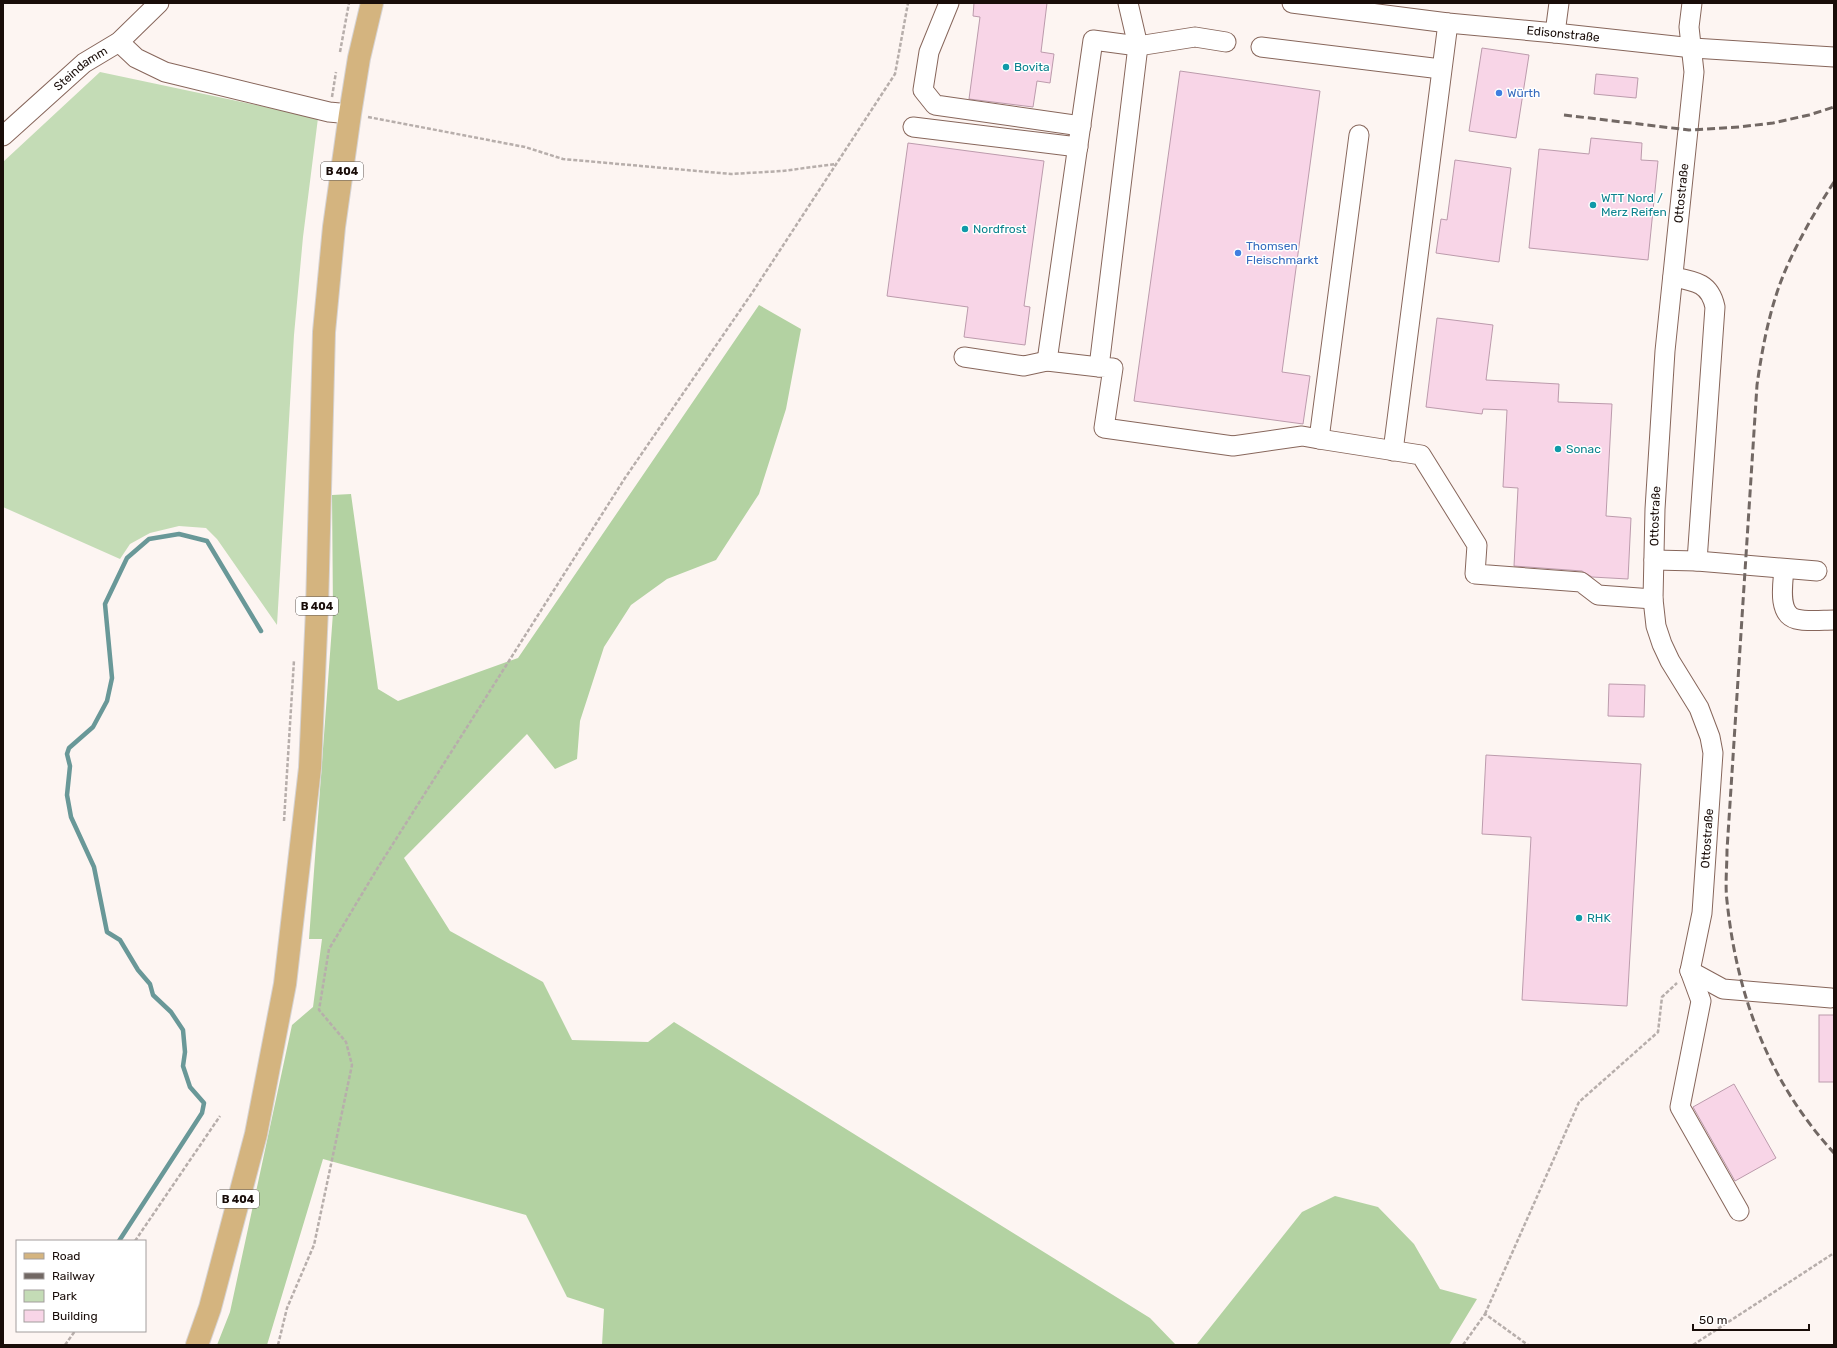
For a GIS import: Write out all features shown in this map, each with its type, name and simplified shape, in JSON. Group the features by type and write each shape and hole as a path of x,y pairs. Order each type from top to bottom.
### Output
{"main road":[{"name":"B 404","path":"197,1345 210,1308 256,1134 285,984 310,768 317,609 324,332 334,228 350,114 359,58 372,3"}],"street":[{"name":"Steindamm","path":"3,136 84,63 119,42 159,3"},
{"path":"949,3 929,52 923,90 935,105 1081,126"},
{"path":"1099,367 1138,46 1128,3"},
{"name":"Edisonstraße","path":"1292,3 1448,23 1693,48 1834,57"},
{"path":"1555,33 1559,3"},
{"name":"Ottostraße","path":"1690,970 1702,913 1713,753 1710,737 1699,708 1670,661 1662,644 1656,626 1653,599 1655,509 1664,367 1694,72 1693,48 1689,27 1692,3"},
{"path":"1393,451 1448,23"},
{"path":"1047,361 1093,40 1138,46 1195,37 1226,42"},
{"path":"119,42 136,58 164,72 329,112 350,114"},
{"path":"1261,47 1442,69"},
{"path":"913,127 1078,147"},
{"path":"1319,439 1359,135"},
{"path":"1673,278 1691,280 1702,285 1713,297 1715,307 1697,562"},
{"path":"964,357 1024,366 1047,361 1113,368 1104,428 1233,446 1302,436 1421,455 1478,545 1475,574 1581,582 1598,595 1653,599"},
{"path":"1654,560 1817,571"},
{"path":"1784,569 1782,600 1790,615 1796,619 1834,620"},
{"path":"1690,970 1723,989 1831,998"},
{"path":"1690,970 1701,1002 1680,1107 1739,1211"}],"path":[{"path":"278,1345 287,1308 314,1244 352,1065 346,1042 319,1010 329,949 478,708 625,478 752,293 895,74 908,3"},
{"path":"350,114 525,148 563,159 731,174 782,172 836,164"},
{"path":"283,827 295,652"},
{"path":"1463,1345 1485,1314 1579,1102 1658,1032 1662,997 1690,970"},
{"path":"136,1240 220,1116"},
{"path":"1693,1345 1834,1253"},
{"path":"1485,1314 1528,1345"},
{"path":"65,1345 74,1332"}],"green space":[{"path":"100,72 318,118 303,237 294,335 277,625 217,539 206,528 179,526 150,533 130,544 120,559 3,507 3,162"},
{"path":"759,305 801,329 786,409 759,494 716,560 667,579 631,605 604,647 580,721 577,759 555,769 527,734 404,858 450,931 543,982 572,1040 648,1042 674,1022 1150,1318 1176,1345 602,1345 604,1309 567,1297 526,1215 323,1159 267,1345 217,1345 230,1312 292,1025 313,1007 322,939 309,939 333,613 332,495 351,494 378,689 398,701 518,658"},
{"path":"1335,1196 1378,1207 1414,1244 1440,1289 1477,1299 1449,1345 1194,1345 1197,1344 1302,1212"}],"building":[{"name":"Bovita","path":"974,3 1047,3 1041,52 1054,54 1050,83 1037,81 1033,107 969,99 980,17 973,16"},
{"name":"Würth","path":"1482,48 1529,55 1516,138 1469,131"},
{"path":"1180,71 1320,91 1282,372 1310,376 1303,424 1134,401"},
{"path":"1596,74 1638,78 1636,98 1594,94"},
{"name":"WTT Nord / Merz Reifen","path":"1591,138 1642,143 1641,160 1658,161 1648,260 1529,248 1539,149 1589,154"},
{"name":"Nordfrost","path":"908,143 1044,161 1024,306 1030,307 1025,345 964,337 968,307 887,296"},
{"path":"1455,160 1511,168 1499,262 1436,253 1441,219 1447,220"},
{"name":"Sonac","path":"1437,318 1493,325 1486,380 1559,384 1558,402 1612,404 1606,516 1631,518 1628,579 1592,577 1582,571 1514,566 1518,488 1503,487 1507,410 1483,409 1482,414 1426,407"},
{"path":"1609,684 1645,685 1644,717 1608,716"},
{"name":"RHK","path":"1486,755 1641,764 1627,1006 1522,1000 1531,837 1482,834"},
{"path":"1819,1015 1834,1015 1834,1082 1819,1082"},
{"path":"1734,1084 1776,1158 1735,1181 1693,1107"}],"waterway":[{"path":"120,1240 202,1113 204,1103 190,1087 183,1066 185,1052 183,1030 171,1012 153,995 150,984 138,970 120,940 107,932 94,867 71,817 67,795 70,766 67,754 69,748 93,727 107,701 112,678 105,604 127,558 149,539 179,534 207,541 261,631"}],"railway":[{"path":"1564,115 1689,130 1773,123 1809,115 1834,107"},
{"path":"1834,182 1804,231 1783,277 1768,322 1759,369 1726,882 1732,936 1739,971 1748,1004 1760,1036 1774,1067 1791,1097 1811,1126 1834,1153"}],"place":[{"name":"Bovita","path":"1006,67"},
{"name":"Würth","path":"1499,93"},
{"name":"WTT Nord / Merz Reifen","path":"1593,205"},
{"name":"Nordfrost","path":"965,229"},
{"name":"Thomsen Fleischmarkt","path":"1238,253"},
{"name":"Sonac","path":"1558,449"},
{"name":"RHK","path":"1579,918"}]}
